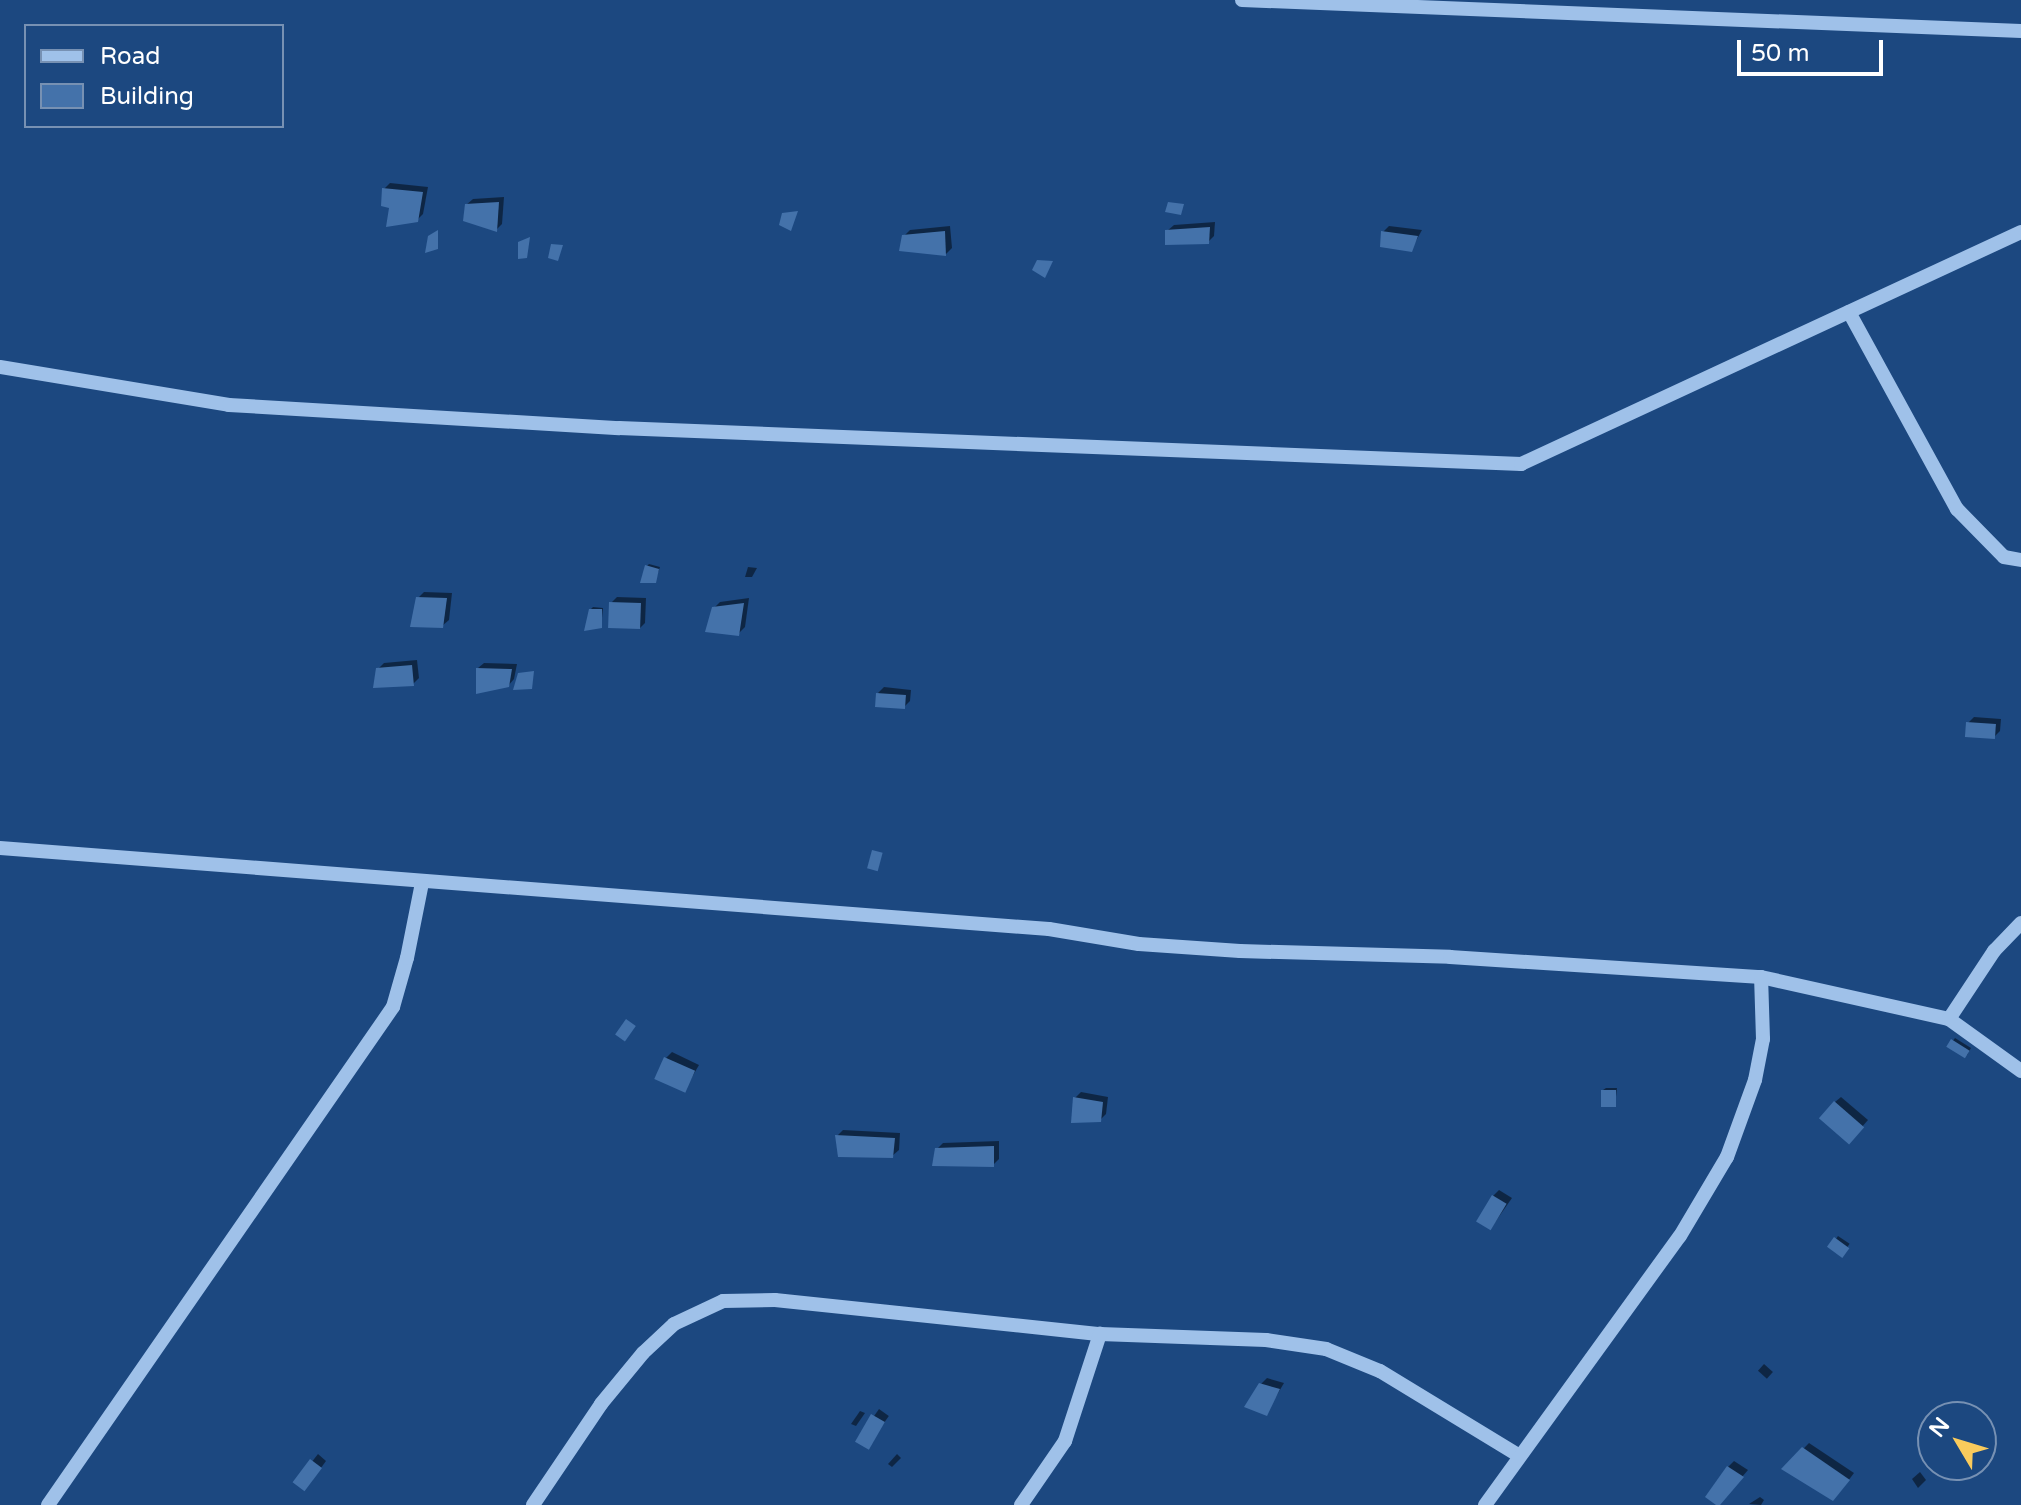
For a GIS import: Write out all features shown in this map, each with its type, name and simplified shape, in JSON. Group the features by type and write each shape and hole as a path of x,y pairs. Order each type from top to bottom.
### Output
{"street":[{"path":"1242,0 2021,31"},
{"path":"0,367 244,406 619,428 1521,464 2021,232"},
{"path":"1849,312 1957,509 2004,557 2021,560"},
{"path":"0,848 422,883 1049,929 1139,944 1450,957 1761,977 1949,1019 2021,1071"},
{"path":"48,1505 393,1007 407,958 422,883"},
{"path":"1949,1019 1994,951 2021,923"},
{"path":"1485,1505 1518,1455 1680,1236 1727,1157 1755,1080 1763,1039 1761,977"},
{"path":"533,1505 601,1404 643,1353 674,1324 723,1301 775,1300 1100,1334 1266,1340 1326,1349 1380,1371 1518,1455"},
{"path":"1021,1505 1065,1441 1100,1334"}],"building":[{"path":"382,188 423,192 418,222 386,227 389,208 381,206"},
{"path":"499,202 497,232 463,221 465,204"},
{"path":"1168,202 1184,204 1181,215 1165,212"},
{"path":"798,211 791,231 779,225 782,213"},
{"path":"1210,227 1209,244 1165,245 1165,230"},
{"path":"438,230 438,249 425,253 428,236"},
{"path":"945,231 946,256 899,251 902,235"},
{"path":"1381,231 1418,236 1412,252 1380,247"},
{"path":"530,237 527,258 518,259 518,242"},
{"path":"551,244 563,245 558,261 548,258"},
{"path":"1037,260 1053,261 1045,278 1032,270"},
{"path":"645,565 659,569 656,583 640,583"},
{"path":"416,597 447,598 443,628 410,627"},
{"path":"609,602 641,603 640,629 608,628"},
{"path":"744,603 739,636 705,632 712,607"},
{"path":"589,609 602,609 602,628 584,631"},
{"path":"412,665 414,686 373,688 376,668"},
{"path":"476,668 512,669 509,687 476,694"},
{"path":"534,671 532,689 513,690 518,673"},
{"path":"876,693 906,695 905,709 875,707"},
{"path":"1966,722 1996,724 1995,739 1965,737"},
{"path":"872,850 883,853 878,871 867,868"},
{"path":"626,1019 636,1026 625,1041 615,1035"},
{"path":"1951,1039 1970,1051 1965,1058 1946,1047"},
{"path":"664,1057 695,1071 685,1093 654,1079"},
{"path":"1601,1090 1616,1090 1616,1107 1601,1107"},
{"path":"1073,1097 1103,1102 1101,1122 1071,1123"},
{"path":"1834,1101 1864,1127 1849,1145 1819,1118"},
{"path":"835,1135 895,1138 893,1158 838,1157"},
{"path":"994,1146 994,1167 932,1166 935,1148"},
{"path":"1492,1195 1507,1204 1491,1230 1476,1222"},
{"path":"1834,1237 1849,1248 1842,1258 1827,1247"},
{"path":"1259,1383 1280,1389 1267,1416 1244,1407"},
{"path":"871,1414 885,1422 869,1450 855,1442"},
{"path":"1802,1447 1850,1480 1833,1501 1781,1469"},
{"path":"310,1459 322,1468 305,1491 293,1482"},
{"path":"1727,1466 1744,1477 1720,1505 1716,1505 1705,1497"}]}
